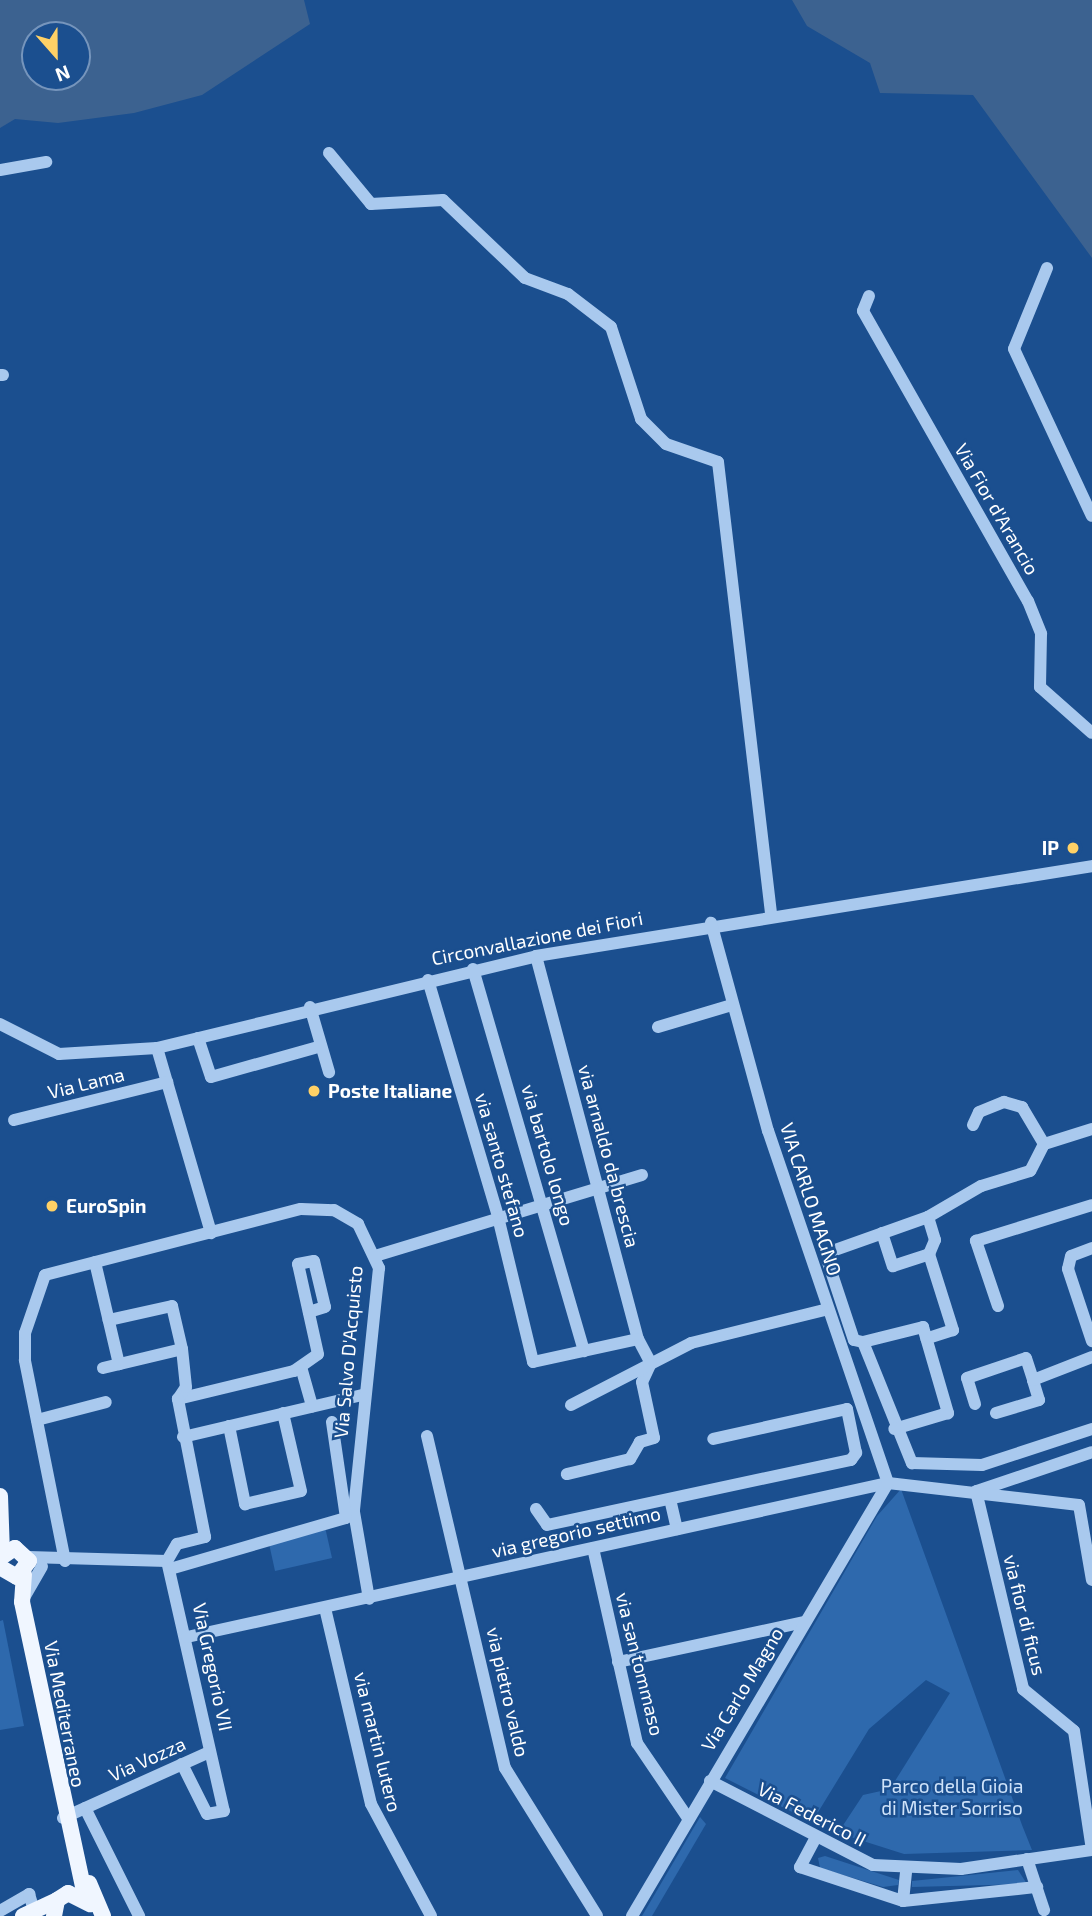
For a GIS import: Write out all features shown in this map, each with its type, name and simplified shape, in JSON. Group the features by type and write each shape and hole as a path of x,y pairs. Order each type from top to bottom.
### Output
{"main road":[{"path":"0,1496 12,1564"},
{"name":"Via Mediterraneo","path":"12,1564 66,1825 71,1872 58,1904"},
{"name":"Via Mediterraneo","path":"66,1825 93,1911"},
{"name":"Via Mediterraneo","path":"66,1825 93,1911"},
{"path":"29,1913 58,1904 93,1911"}],"street":[{"path":"329,153 371,204 443,201 525,278 568,294 611,327 641,419 666,444 718,462 771,915"},
{"path":"0,170 46,162"},
{"path":"1047,268 1014,349 1092,516"},
{"name":"Via Fior d'Arancio","path":"869,296 863,311 1028,601 1041,634 1040,687 1092,733"},
{"name":"Circonvallazione dei Fiori","path":"0,1024 60,1054 158,1048 310,1007 536,956 711,923 1092,866"},
{"name":"VIA CARLO MAGNO","path":"711,923 732,1005 827,1287 828,1309 888,1483"},
{"name":"via arnaldo da brescia","path":"536,956 638,1339 651,1363"},
{"name":"via bartolo longo","path":"473,969 584,1352"},
{"name":"via santo stefano","path":"428,980 498,1217 533,1362 584,1352"},
{"path":"658,1027 732,1005"},
{"path":"310,1007 329,1072"},
{"path":"198,1038 211,1077 321,1045"},
{"path":"158,1048 211,1233"},
{"name":"Via Lama","path":"14,1120 167,1083"},
{"path":"973,1125 979,1112 1004,1102 1022,1107 1044,1144"},
{"path":"894,1429 948,1413 923,1327 863,1342 854,1340 827,1287 832,1251 928,1217 981,1186 1030,1171 1044,1144 1092,1129"},
{"path":"375,1256 642,1175"},
{"path":"998,1306 976,1241 1092,1205"},
{"name":"Via Salvo D'Acquisto","path":"65,1561 25,1360 31,1308 45,1275 301,1209 334,1210 358,1223 379,1268 362,1395 354,1512 369,1600"},
{"path":"926,1339 953,1330 929,1254 935,1240 928,1217"},
{"path":"882,1233 893,1266 929,1254"},
{"path":"1092,1248 1071,1256 1068,1269 1092,1341"},
{"path":"94,1262 119,1364"},
{"path":"108,1320 172,1306 182,1349 186,1387 178,1399 183,1437 205,1537 177,1544 169,1565"},
{"path":"572,1405 691,1343 828,1309"},
{"path":"178,1399 301,1367 318,1354 309,1312"},
{"path":"584,1352 638,1339"},
{"path":"863,1342 894,1429 912,1463 982,1465 1092,1429"},
{"path":"103,1368 182,1349"},
{"path":"1033,1380 1092,1357"},
{"path":"975,1404 967,1378 1026,1358 1039,1400 996,1413"},
{"path":"566,1474 629,1460 640,1442 654,1438 642,1382 651,1363"},
{"path":"301,1367 312,1406"},
{"path":"183,1437 362,1395"},
{"path":"37,1420 106,1402"},
{"path":"713,1439 863,1405"},
{"path":"536,1509 547,1525 851,1460 856,1453 847,1409"},
{"path":"229,1426 245,1504 301,1491 283,1413"},
{"path":"869,1423 890,1416"},
{"path":"12,1564 65,1561 169,1565 346,1518 331,1422"},
{"name":"via pietro valdo","path":"427,1436 463,1578 505,1768 597,1916"},
{"path":"976,1491 1092,1452"},
{"name":"via gregorio settimo","path":"187,1637 369,1600 888,1483 976,1491 1079,1505 1092,1580"},
{"name":"Via Carlo Magno","path":"632,1916 888,1483"},
{"name":"via fior di ficus","path":"976,1491 1023,1689 1074,1731 1092,1850"},
{"path":"670,1499 677,1529"},
{"name":"via san tommaso","path":"593,1548 637,1743 688,1818"},
{"name":"Via Gregorio VII","path":"169,1565 224,1811 207,1814 182,1764"},
{"name":"via martin lutero","path":"325,1608 371,1804 431,1916"},
{"path":"618,1662 805,1622"},
{"name":"Via Vozza","path":"66,1825 85,1808 209,1752"},
{"name":"Via Federico II","path":"710,1782 815,1839 873,1865 906,1870 1092,1850"},
{"path":"85,1808 139,1916"},
{"path":"815,1839 800,1867 903,1901 1037,1887"},
{"path":"1027,1859 1044,1910"},
{"path":"903,1901 906,1870"},
{"path":"0,1911 29,1894 29,1913"}],"green space":[{"name":"Parco della Gioia di Mister Sorriso","path":"901,1489 1032,1850 904,1854 838,1833 863,1795 890,1789 950,1693 926,1680 869,1729 812,1822 725,1778 877,1516"},
{"path":"325,1527 332,1558 275,1571 268,1539"},
{"path":"3,1620 24,1726 0,1730 0,1621"},
{"path":"700,1817 706,1824 652,1916 642,1916"},
{"path":"825,1856 899,1880 898,1885 883,1887 820,1868 818,1858"},
{"path":"1018,1870 1027,1884 912,1887 912,1881"}],"shaded area":[{"path":"0,0 304,0 310,24 202,95 134,113 58,123 15,119 0,128"},
{"path":"792,0 1092,0 1092,258 973,95 880,93 870,63 807,26"}],"place":[{"name":"IP","path":"1073,848"},
{"name":"Poste Italiane","path":"314,1091"},
{"name":"EuroSpin","path":"52,1206"}]}
